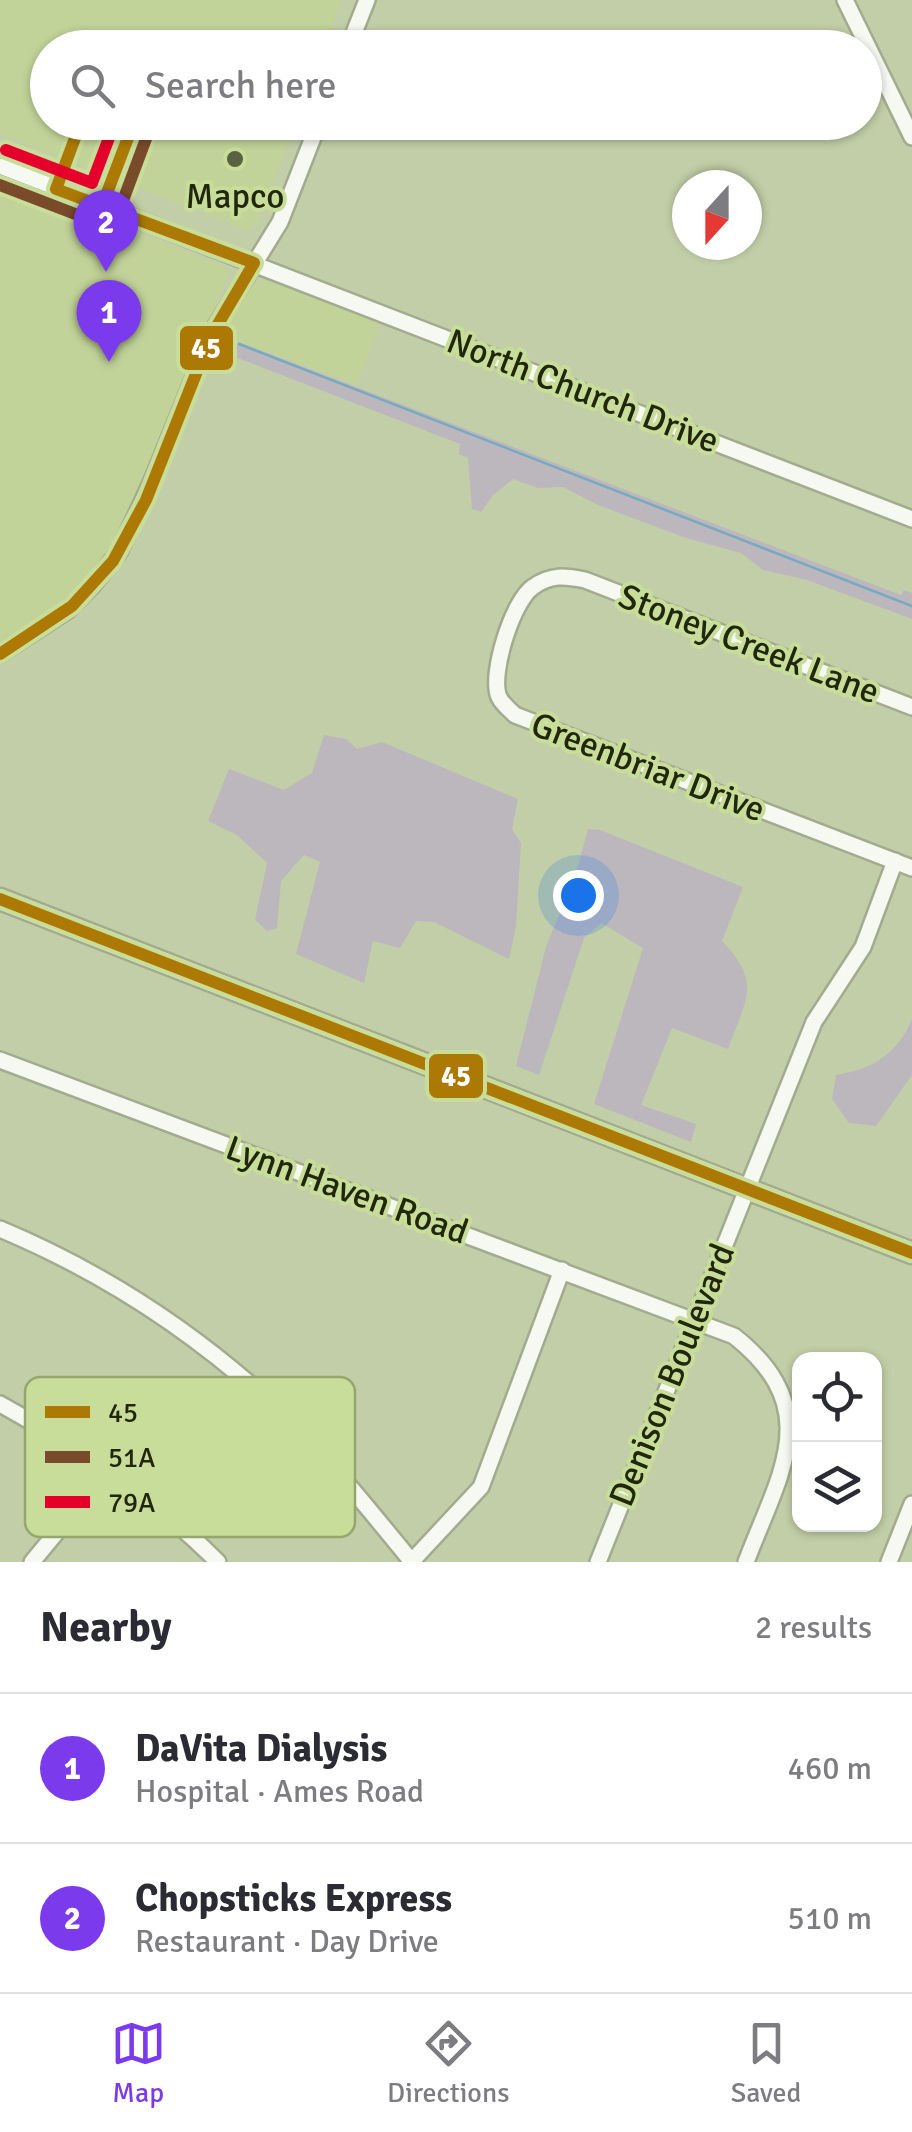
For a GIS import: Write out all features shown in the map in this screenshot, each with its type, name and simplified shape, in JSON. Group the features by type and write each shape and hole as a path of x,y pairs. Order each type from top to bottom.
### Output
{"main road":[{"path":"0,899 912,1253"}],"street":[{"path":"356,30 368,0"},
{"path":"845,0 860,30"},
{"path":"882,76 912,137"},
{"path":"0,654 68,610 94,586 119,552 214,331 280,222 312,140"},
{"name":"North Church Drive","path":"0,166 912,519"},
{"name":"Greenbriar Drive","path":"585,580 559,575 530,588 516,610 502,646 496,682 500,698 515,715 912,868"},
{"name":"Stoney Creek Lane","path":"585,580 912,708"},
{"name":"Denison Boulevard","path":"598,1562 814,1022 864,946 895,861"},
{"name":"Lynn Haven Road","path":"0,1060 734,1336 773,1372 786,1401 790,1432 787,1454 746,1562"},
{"path":"0,1229 98,1278 163,1317 238,1377"},
{"path":"355,1493 412,1561 481,1486 562,1270"},
{"path":"0,1404 25,1418"},
{"path":"889,1562 912,1504"},
{"path":"32,1562 53,1537"},
{"path":"192,1537 218,1562"}],"shaded area":[{"path":"0,0 342,0 331,30 30,30 30,140 289,140 257,223 247,230 0,134"},
{"path":"0,179 223,266 228,273 160,447 116,544 103,565 69,602 0,648"},
{"path":"261,280 275,281 380,322 357,384 222,335 250,290"},
{"path":"238,342 901,595 904,590 912,593 912,619 807,580 763,570 741,553 686,538 598,505 563,487 538,488 513,479 493,495 481,512 472,509 468,458 459,454 460,444 235,357"},
{"path":"324,735 346,739 357,749 382,742 518,799 512,829 521,843 516,926 509,959 434,922 416,921 400,948 373,941 364,983 296,954 320,862 304,855 281,881 277,928 267,931 255,920 267,863 237,835 208,821 229,769 284,790 312,773"},
{"path":"588,829 600,830 743,887 722,941 743,969 747,993 728,1049 672,1028 641,1105 696,1124 691,1142 594,1104 643,948 601,923 584,938 539,1075 516,1066 546,947 576,873"},
{"path":"912,1019 912,1075 876,1126 849,1123 832,1099 836,1075 861,1069 882,1058 899,1042"}],"waterway":[{"path":"239,344 912,606"}],"transit line":[{"name":"45","path":"0,654 72,606 113,561 146,500 211,336 254,263 56,189 74,140"},
{"name":"79A","path":"6,150 92,183 108,140"},
{"name":"45","path":"102,206 127,140"},
{"name":"51A","path":"0,185 107,223 118,214 146,140"},
{"name":"45","path":"0,899 912,1253"}],"place":[{"name":"Mapco","path":"235,159"},
{"name":"Chopsticks Express","path":"106,272"},
{"name":"DaVita Dialysis","path":"109,362"}]}
